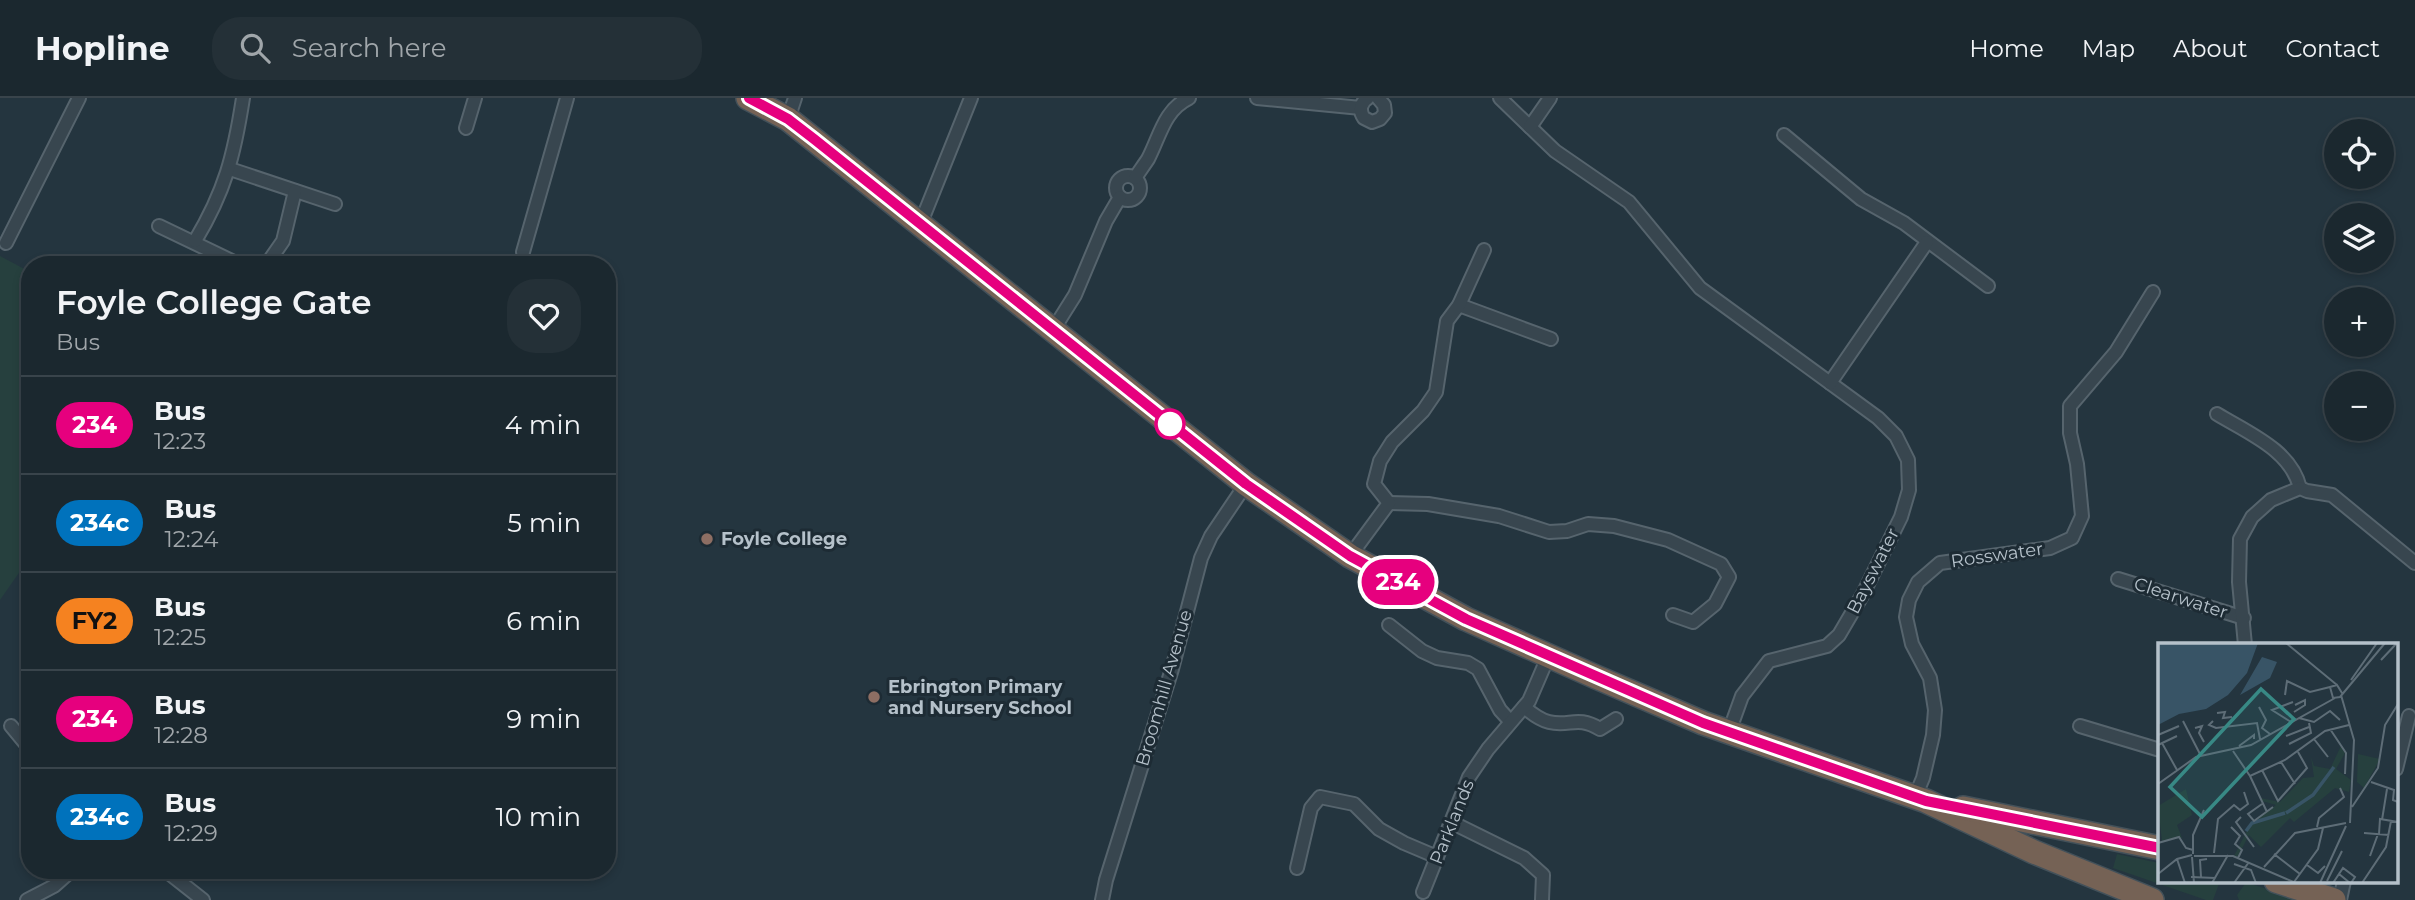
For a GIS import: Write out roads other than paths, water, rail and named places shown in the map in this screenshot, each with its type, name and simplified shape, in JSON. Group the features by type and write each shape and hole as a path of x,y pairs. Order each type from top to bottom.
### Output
{"highway":[{"path":"748,98 792,108 920,225 1246,484 1350,556 1466,619 1549,657 1729,732 1921,799 2034,852 2152,900"},
{"path":"1921,799 2158,848"},
{"path":"2282,883 2334,900"}],"street":[{"path":"6,243 79,98"},
{"path":"195,242 210,217 230,169 243,98"},
{"path":"466,128 475,98"},
{"path":"523,252 567,98"},
{"path":"920,225 971,98"},
{"path":"1053,330 1075,295 1106,221 1120,197 1132,199 1139,193 1135,178 1148,159 1162,126 1176,104 1189,98"},
{"path":"1257,98 1364,103 1362,115 1368,121 1380,119 1385,108 1378,98"},
{"name":"Bayswater","path":"1500,98 1555,151 1629,202 1700,288 1878,418 1896,436 1908,460 1909,490 1901,517 1863,594 1839,635 1827,646 1769,661 1742,696 1729,732"},
{"path":"1530,127 1549,98"},
{"path":"1784,135 1861,199 1904,223 1988,286"},
{"path":"230,169 335,205"},
{"path":"273,256 283,241 295,191"},
{"path":"159,226 222,256"},
{"path":"1830,383 1927,242"},
{"path":"1389,503 1374,484 1380,461 1392,442 1423,411 1436,392 1447,321 1459,305 1484,250"},
{"name":"Rosswater","path":"1921,799 1935,710 1930,678 1912,645 1906,617 1909,600 1918,582 1940,563 2050,548 2072,538 2082,516 2077,464 2070,433 2070,406 2116,352 2153,292"},
{"path":"1459,305 1551,340"},
{"path":"2217,414 2276,451 2297,474 2300,488 2332,495 2415,563"},
{"name":"Broomhill Avenue","path":"1102,900 1172,670 1201,558 1211,536 1246,484"},
{"name":"Clearwater","path":"2245,643 2239,582 2240,539 2252,517 2271,500 2300,488"},
{"path":"1350,556 1389,503"},
{"path":"1389,503 1428,504 1499,516 1549,532 1567,531 1588,524 1614,527 1668,540 1721,564 1729,577 1715,604 1693,622 1673,615"},
{"name":"Clearwater","path":"2118,579 2244,618"},
{"path":"1389,625 1422,651 1437,658 1468,663 1478,669 1500,709 1510,721"},
{"name":"Parklands","path":"1423,892 1469,777 1510,721 1524,707 1549,657"},
{"path":"1524,707 1551,723 1576,720 1589,722 1600,729 1616,719"},
{"path":"2398,761 2409,716"},
{"path":"11,726 21,738"},
{"path":"2080,726 2158,749"},
{"path":"1297,867 1311,808 1320,797 1354,804 1379,829 1437,858"},
{"path":"1451,822 1524,858 1543,875 1542,900"},
{"path":"27,900 62,879"},
{"path":"176,879 203,900"}],"place":[{"name":"Foyle College","path":"707,539"},
{"name":"Ebrington Primary and Nursery School","path":"874,697"}]}
